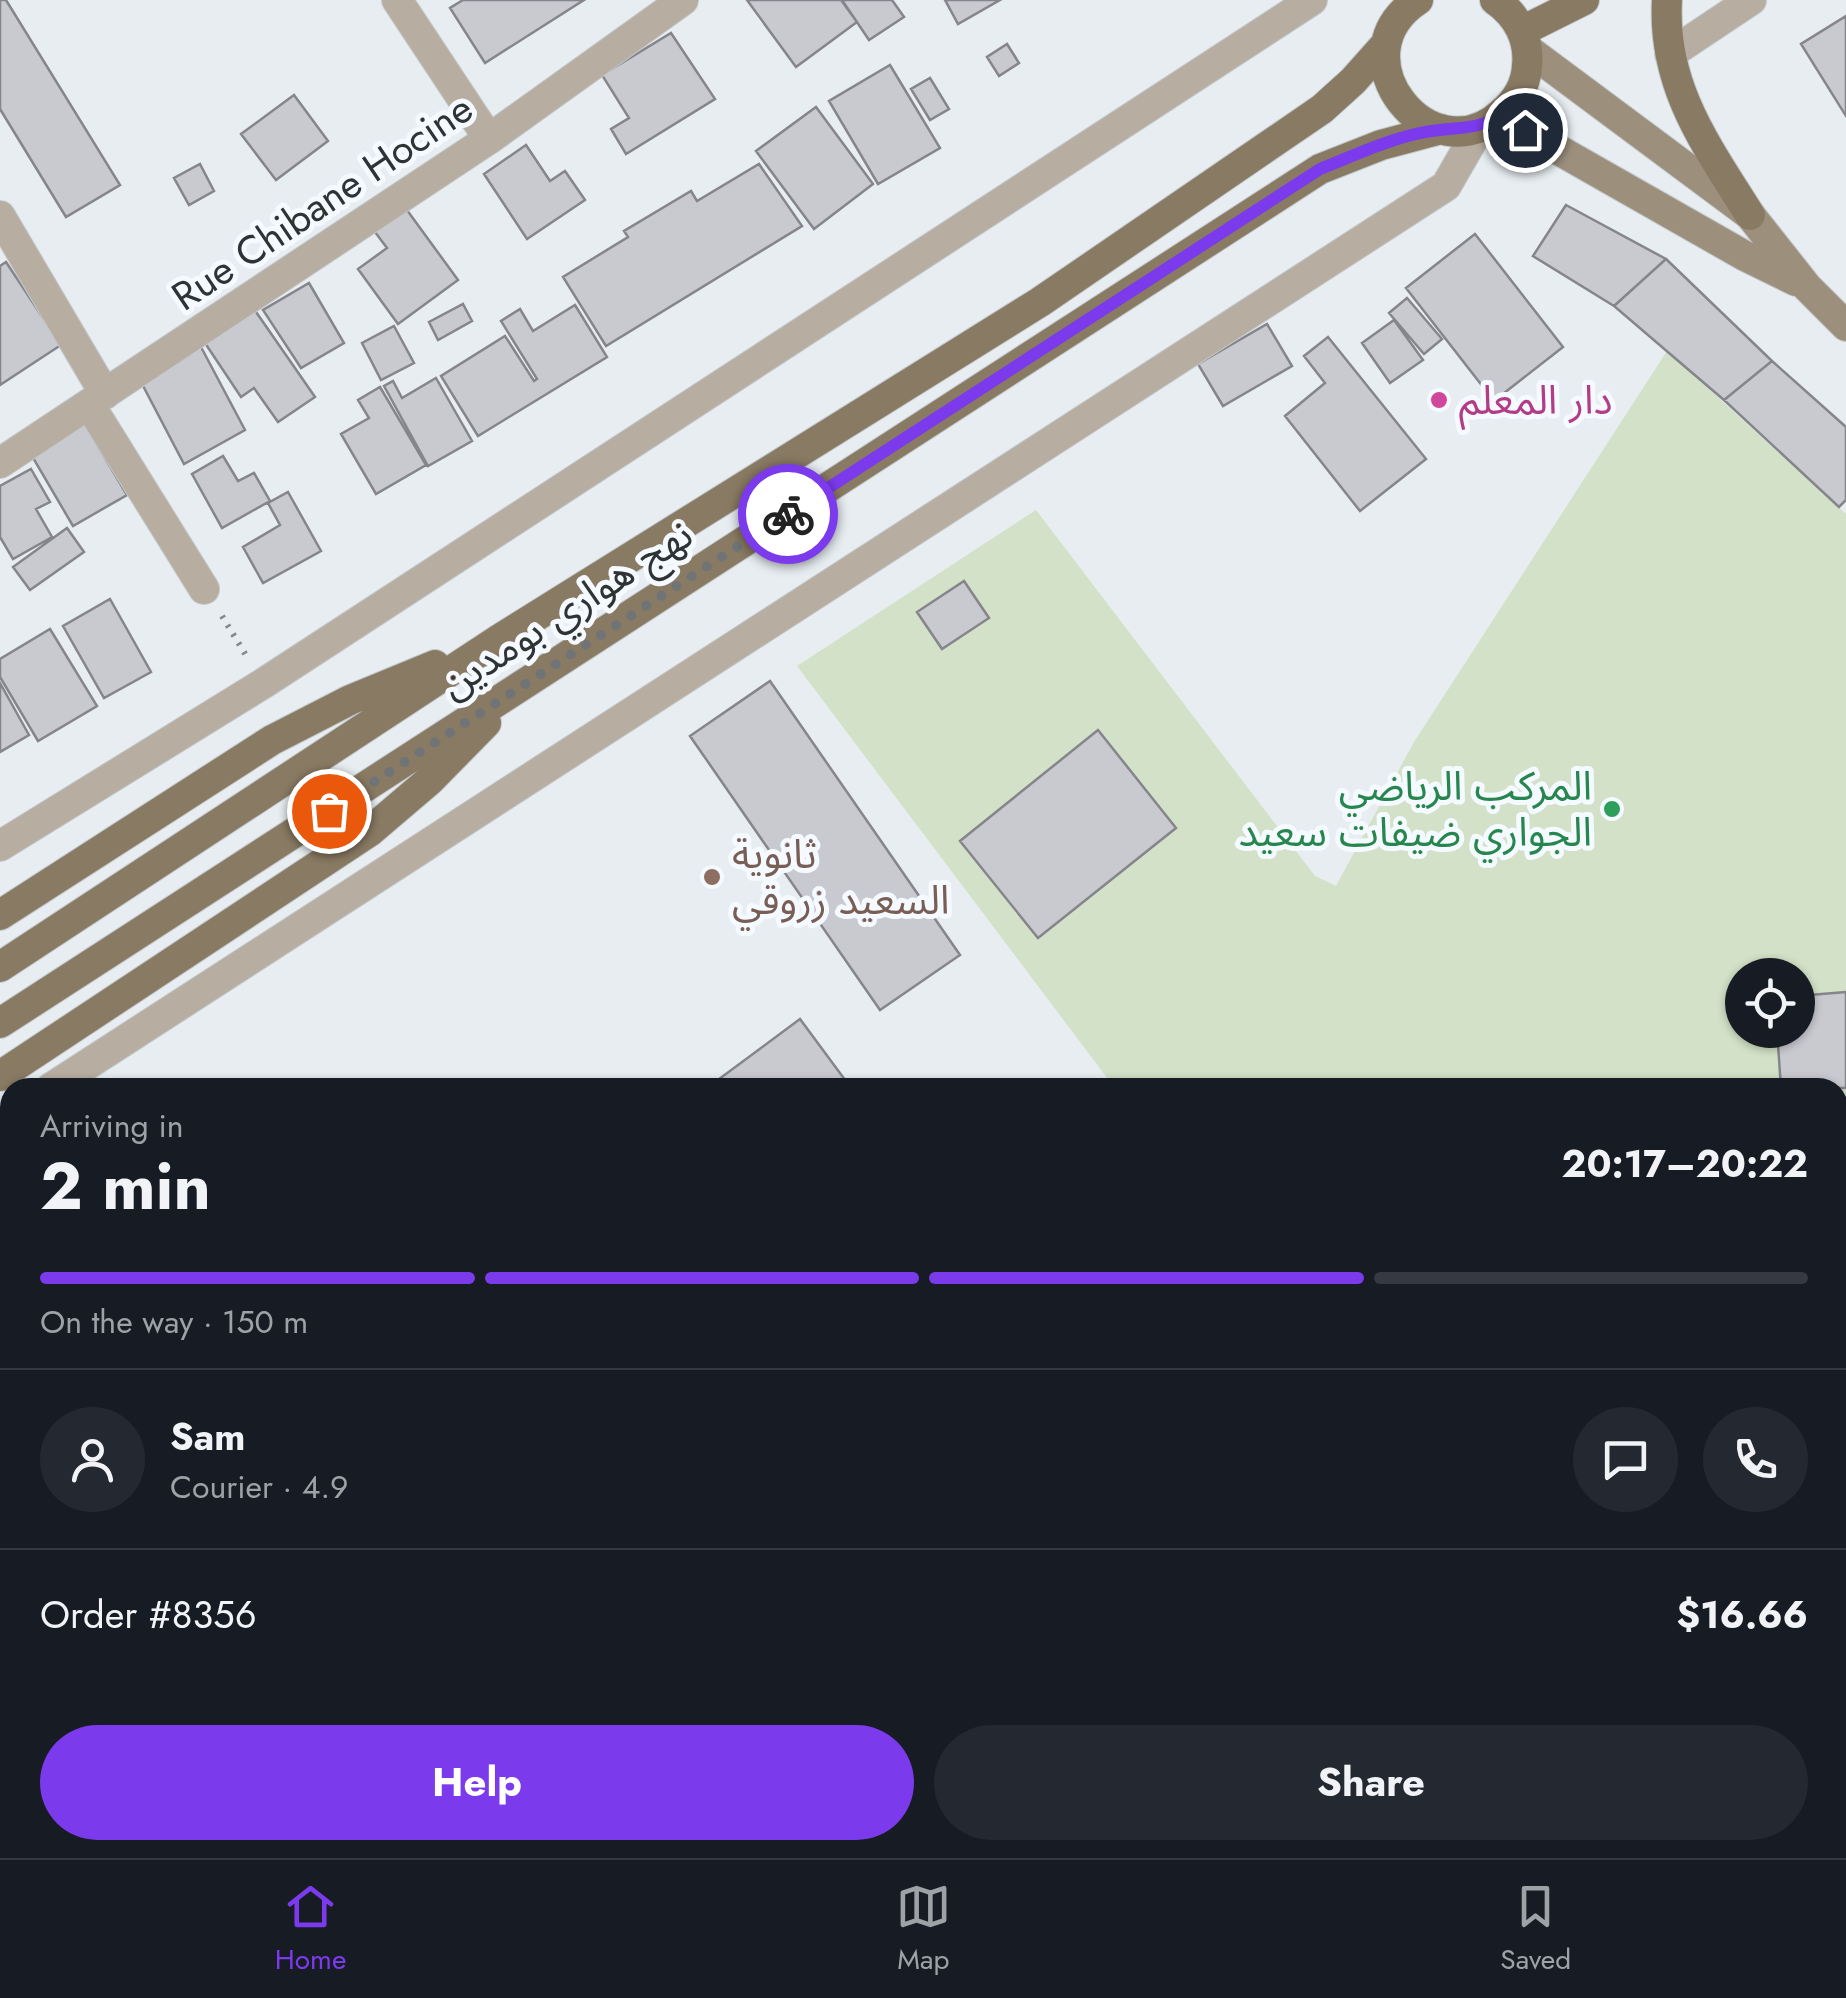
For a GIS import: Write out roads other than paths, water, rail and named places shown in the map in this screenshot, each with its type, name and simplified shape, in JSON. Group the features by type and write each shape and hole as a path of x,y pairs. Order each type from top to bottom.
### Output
{"main road":[{"path":"1495,0 1513,15 1525,40 1528,68 1522,87 1490,122 1808,287"},
{"path":"1525,40 1584,0"},
{"path":"1668,0 1673,73 1696,127 1750,216 1846,326"},
{"name":"نهج هواري بومدين","path":"0,967 498,640 1040,302 1322,108 1354,81 1386,44 1410,2"},
{"path":"1525,40 1750,216"},
{"path":"1386,44 1385,66 1397,98 1421,121 1441,129"},
{"name":"نهج هواري بومدين","path":"0,1024 1320,169 1381,145 1441,129 1490,122"},
{"path":"0,916 272,740 350,700 498,640"},
{"path":"0,1076 368,832 430,780 526,683"}],"street":[{"path":"397,0 490,139"},
{"name":"Rue Chibane Hocine","path":"0,463 490,139 682,0"},
{"path":"0,846 264,683 1312,0"},
{"path":"1670,54 1751,0"},
{"path":"66,1078 1446,186 1490,122"},
{"path":"0,216 204,589"}],"place":[{"name":"دار المعلم","path":"1439,400"},
{"name":"المركب الرياضي الجواري ضيفات سعيد","path":"1612,809"},
{"name":"ثانوية السعيد زروقي","path":"712,877"}]}
